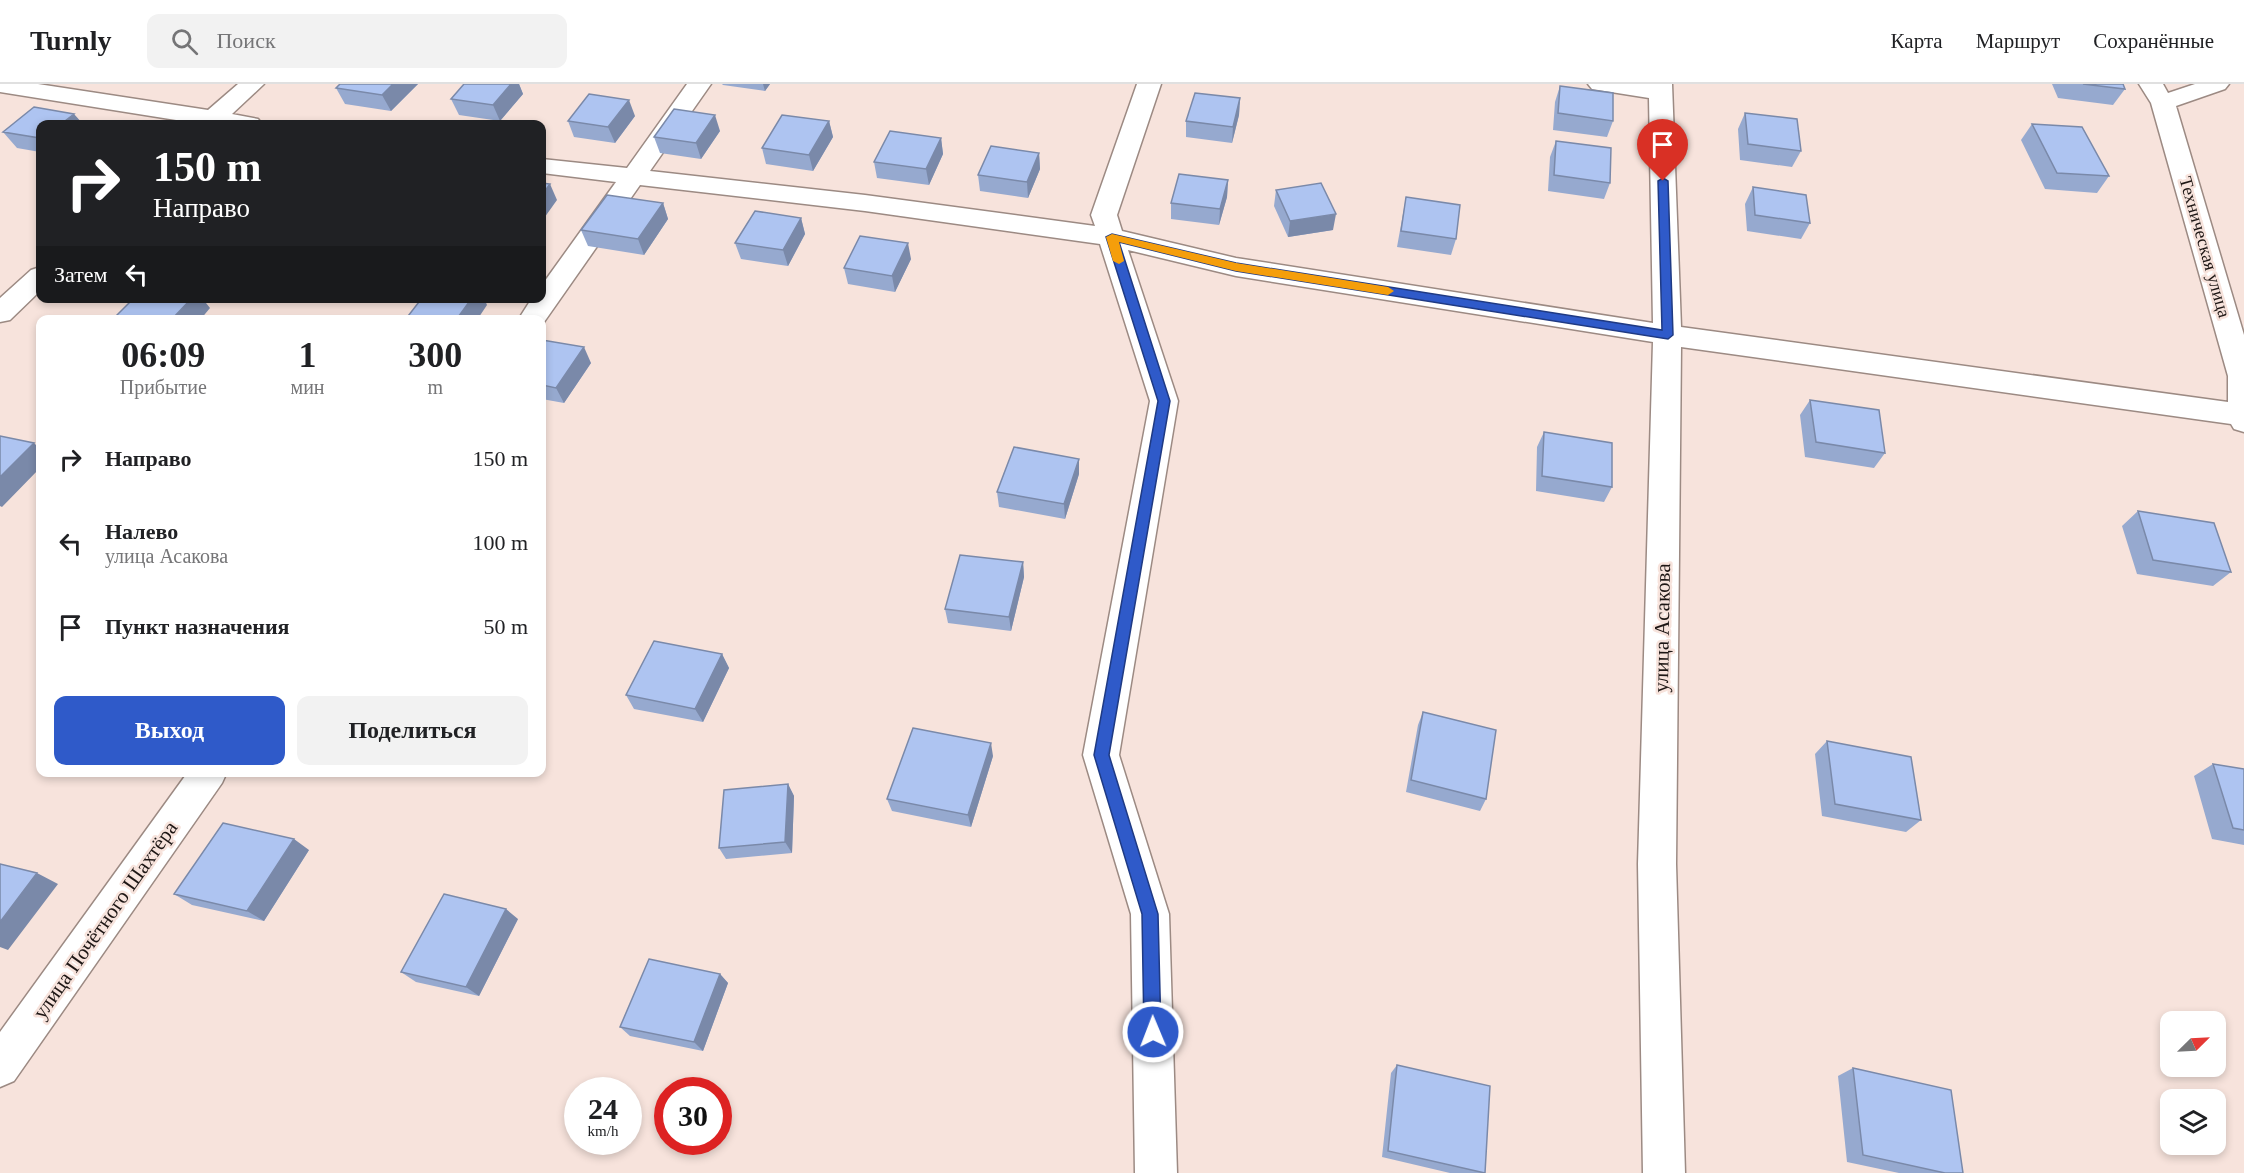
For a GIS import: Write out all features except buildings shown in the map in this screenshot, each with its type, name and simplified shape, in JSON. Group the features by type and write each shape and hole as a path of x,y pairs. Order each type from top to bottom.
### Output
{"street":[{"path":"211,120 252,84"},
{"path":"546,299 699,84"},
{"path":"1149,84 1104,216 1164,401 1101,755 1150,914 1156,1173"},
{"path":"1600,84 1660,88"},
{"path":"2157,94 2217,84"},
{"path":"0,85 204,120"},
{"name":"улица Асакова","path":"1660,88 1668,335 1657,864 1664,1173"},
{"name":"Техническая улица","path":"2157,94 2243,376 2243,418"},
{"path":"546,166 865,203 1112,237 1236,267 1668,335 2243,418"},
{"path":"0,313 36,280"},
{"name":"улица Почётного Шахтёра","path":"0,1067 205,777"}],"slow traffic":[{"path":"1119,261 1112,237 1236,267 1388,291"}],"route":[{"path":"1153,1032 1150,914 1101,755 1164,401 1112,237 1236,267 1668,335 1663,181"}]}
